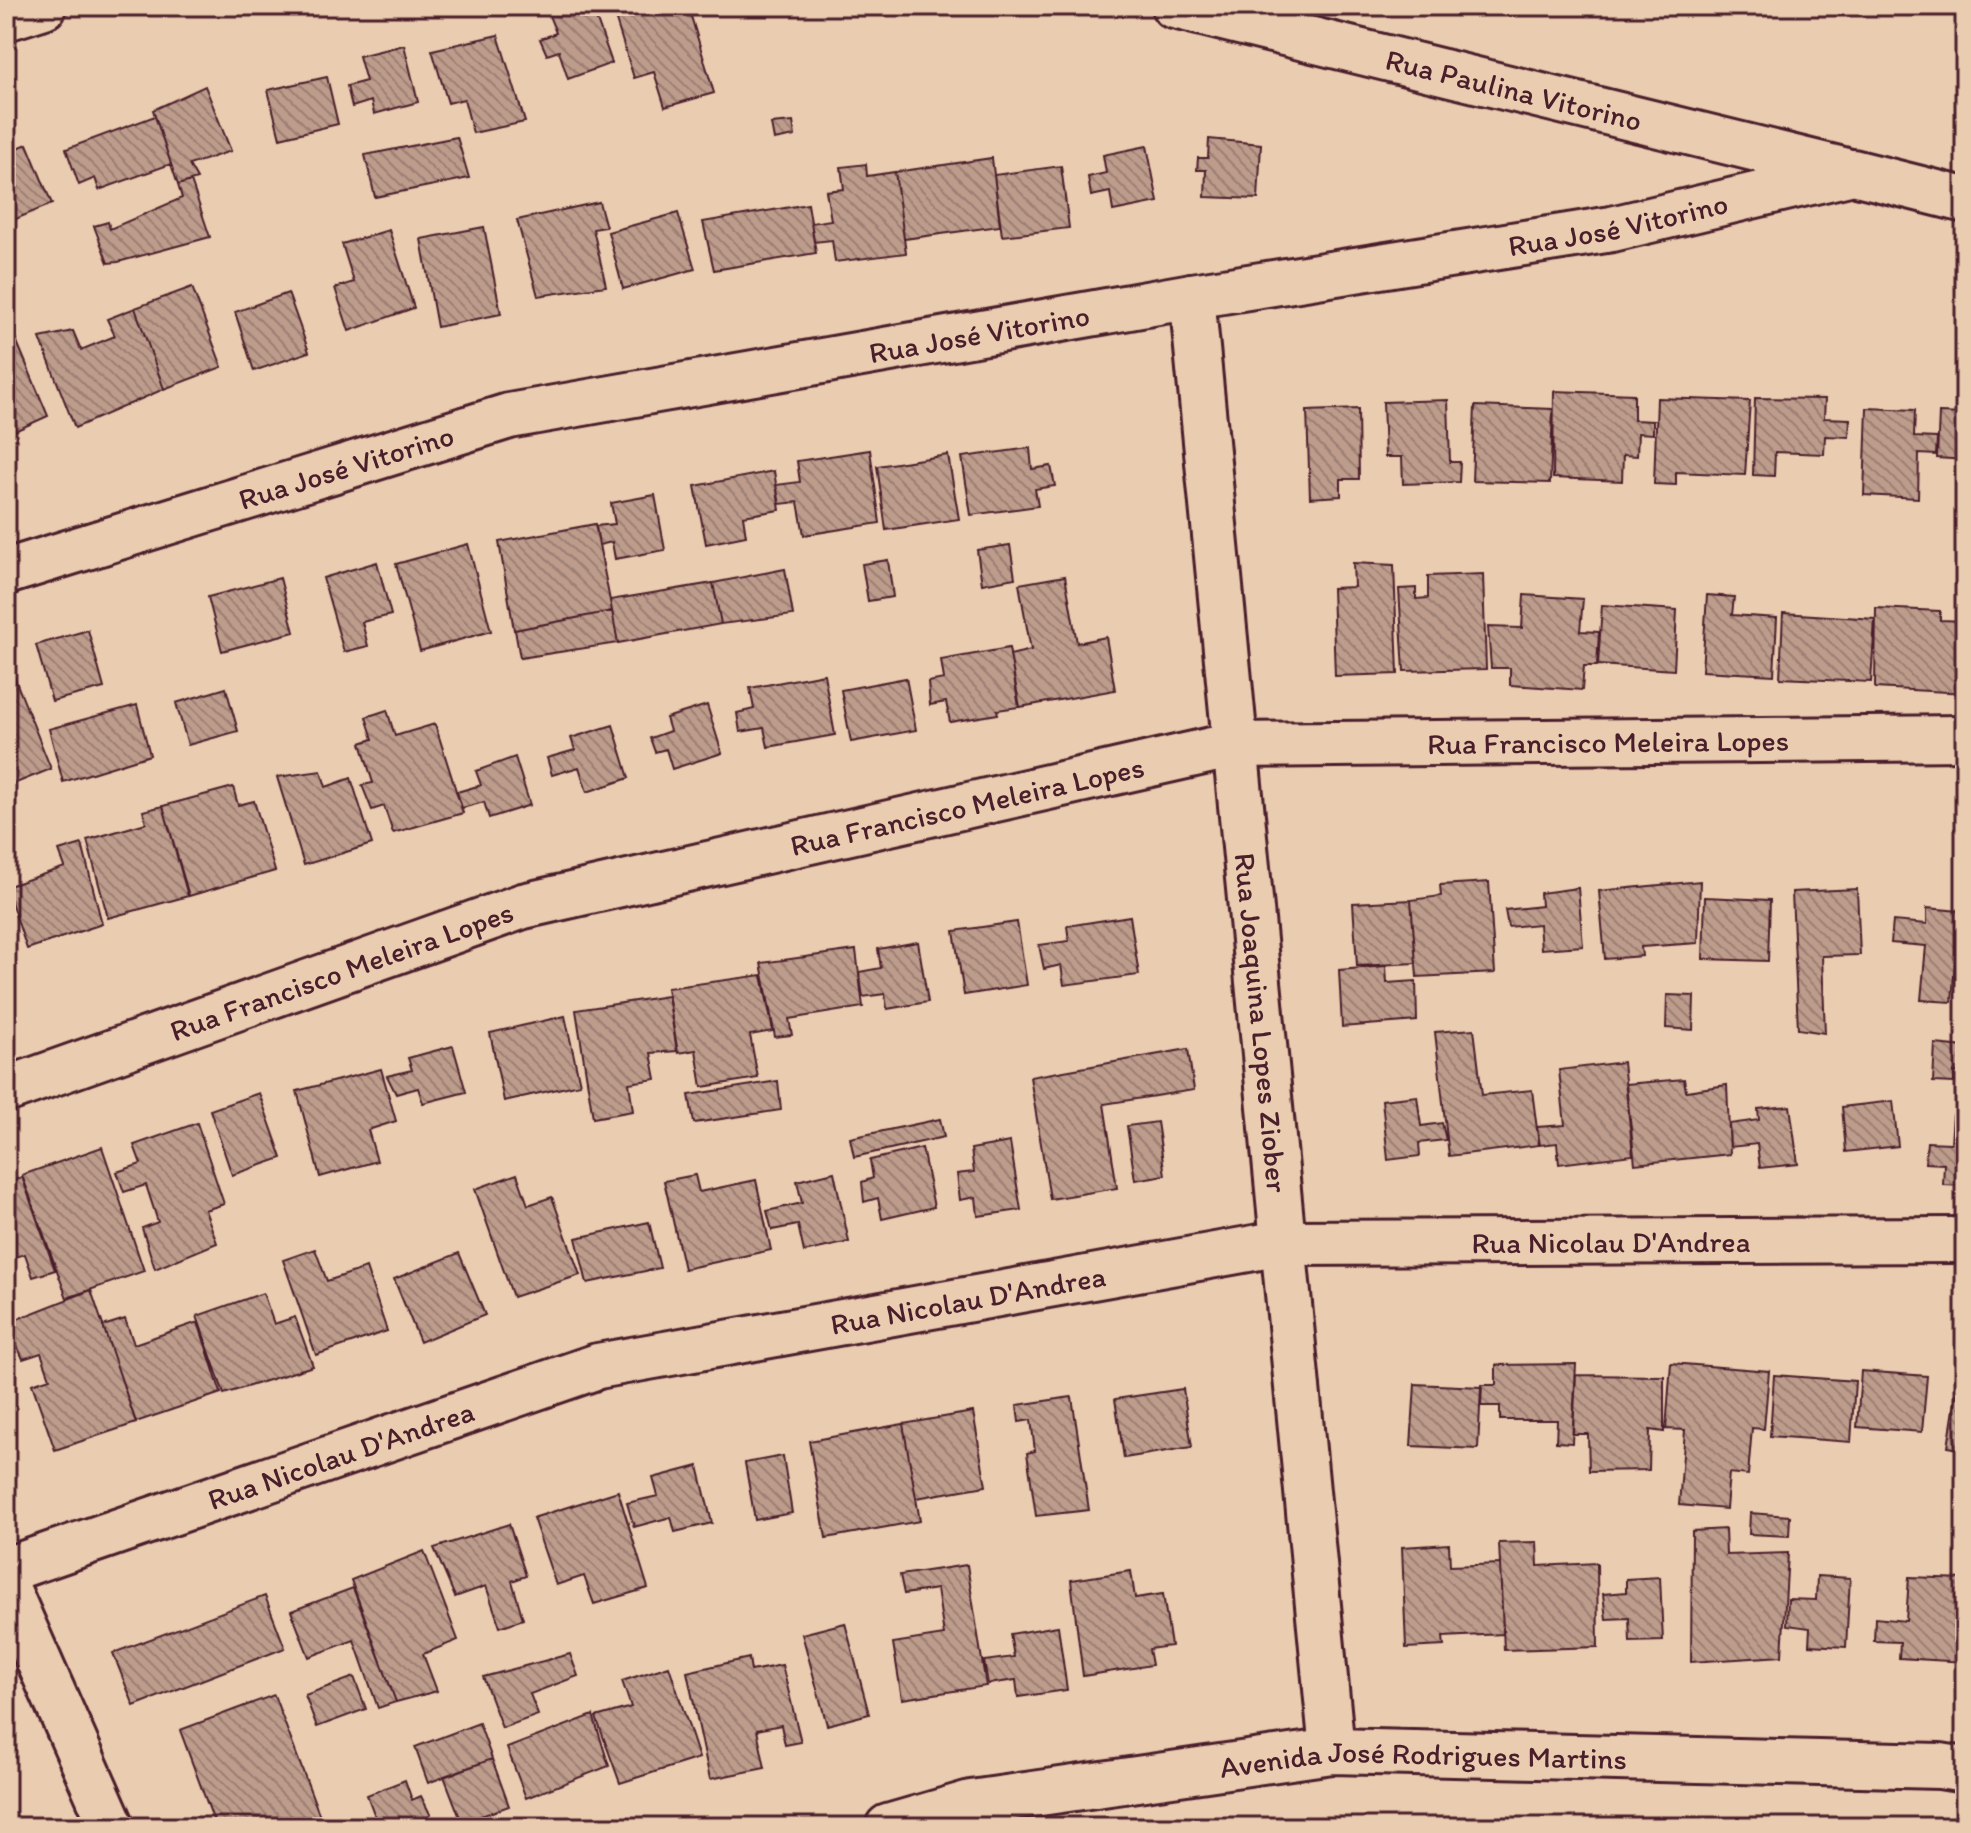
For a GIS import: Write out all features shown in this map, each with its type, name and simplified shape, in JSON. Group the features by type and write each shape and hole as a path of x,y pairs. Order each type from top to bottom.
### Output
{"street":[{"path":"6,18 44,6"},
{"name":"Rua Paulina Vitorino","path":"1174,6 1853,172"},
{"name":"Rua José Vitorino","path":"6,572 509,416 1192,296 1612,229 1853,172 1965,200"},
{"name":"Rua Joaquina Lopes Ziober","path":"1192,296 1332,1751"},
{"name":"Rua Francisco Meleira Lopes","path":"6,1090 523,906 1234,745 1965,738"},
{"name":"Rua Nicolau D'Andrea","path":"6,1570 598,1366 1282,1243 1965,1240"},
{"path":"6,1586 112,1827"},
{"name":"Avenida José Rodrigues Martins","path":"888,1827 971,1803 1332,1751 1940,1766 1965,1770"}],"building":[{"path":"568,6 592,6 612,63 568,79 559,51 547,55 540,39 556,33 548,13"},
{"path":"639,6 688,6 714,93 665,107 654,72 634,78 614,14"},
{"path":"498,35 525,122 473,133 464,99 448,103 432,50"},
{"path":"404,45 418,102 374,114 371,101 352,107 347,86 366,81 359,56"},
{"path":"327,77 338,124 280,138 268,90"},
{"path":"205,86 231,151 189,165 197,179 178,185 153,110"},
{"path":"155,116 171,164 99,190 95,178 79,185 66,149"},
{"path":"793,122 795,136 774,140 771,124"},
{"path":"457,137 469,178 375,197 365,155"},
{"path":"1209,139 1261,144 1258,199 1205,197 1206,170 1197,170 1198,158 1208,158"},
{"path":"27,144 52,204 11,221 6,208 6,153"},
{"path":"1147,146 1158,202 1113,211 1110,192 1091,196 1088,177 1106,173 1103,155"},
{"path":"992,158 1000,226 904,239 895,172"},
{"path":"866,164 867,176 895,172 906,253 835,262 832,240 814,242 811,223 831,220 826,191 844,189 841,167"},
{"path":"1061,166 1069,228 1002,236 994,175"},
{"path":"191,181 210,237 108,263 94,226 108,222 110,229 182,198 178,185"},
{"path":"599,202 606,227 593,229 606,286 538,296 517,220"},
{"path":"808,204 816,253 714,270 703,222"},
{"path":"678,213 695,269 623,289 608,232"},
{"path":"484,227 501,314 437,327 421,239"},
{"path":"389,230 414,308 349,331 335,288 354,282 342,244"},
{"path":"192,287 222,367 164,389 135,308"},
{"path":"288,293 309,352 254,371 235,312"},
{"path":"135,308 164,389 75,428 40,338 73,331 81,350 115,336 107,319"},
{"path":"12,330 48,416 6,435 6,333"},
{"path":"1554,391 1634,394 1634,420 1653,421 1653,434 1638,433 1637,456 1623,455 1622,481 1553,478"},
{"path":"1657,398 1750,401 1745,475 1676,472 1676,485 1654,484"},
{"path":"1755,398 1825,399 1824,418 1850,419 1849,437 1825,436 1824,454 1775,452 1774,476 1753,475"},
{"path":"1448,400 1450,462 1460,462 1459,482 1403,484 1402,457 1385,457 1383,402"},
{"path":"1475,406 1553,409 1550,483 1472,481"},
{"path":"1867,408 1915,410 1914,437 1937,438 1936,455 1919,454 1918,498 1864,495"},
{"path":"1358,409 1359,479 1341,479 1341,496 1310,498 1307,411"},
{"path":"1939,413 1965,414 1965,460 1937,458"},
{"path":"1030,448 1032,469 1051,466 1055,486 1035,489 1038,506 971,515 962,457"},
{"path":"870,450 880,523 804,535 798,502 780,504 776,485 800,482 797,461"},
{"path":"948,455 959,519 886,530 877,466"},
{"path":"774,471 780,510 743,516 746,536 706,544 695,486"},
{"path":"655,495 665,550 615,559 612,542 599,545 596,526 615,524 611,503"},
{"path":"595,524 612,611 514,630 499,542"},
{"path":"468,544 491,631 420,651 396,564"},
{"path":"1010,545 1015,578 982,584 977,550"},
{"path":"888,560 893,597 868,601 862,564"},
{"path":"377,562 391,615 362,622 368,646 344,652 323,578"},
{"path":"1353,563 1394,565 1398,674 1335,676 1332,588 1354,587"},
{"path":"785,569 793,615 721,624 713,583"},
{"path":"1483,574 1486,669 1404,671 1399,589 1416,588 1416,599 1428,598 1428,576"},
{"path":"1065,576 1077,643 1106,637 1115,690 1020,707 1010,655 1031,650 1019,584"},
{"path":"280,578 294,632 222,651 208,597"},
{"path":"713,583 721,624 618,643 610,600"},
{"path":"1524,595 1583,599 1580,631 1599,632 1597,666 1584,666 1582,690 1510,685 1510,668 1491,668 1488,627 1522,628"},
{"path":"1707,595 1734,597 1732,615 1777,618 1774,675 1702,671"},
{"path":"1602,605 1677,610 1674,670 1598,665"},
{"path":"1876,608 1940,611 1940,620 1965,621 1965,693 1875,688"},
{"path":"612,611 618,643 520,658 515,630"},
{"path":"1783,613 1875,619 1871,682 1780,678"},
{"path":"88,630 104,688 52,701 36,645"},
{"path":"1009,648 1019,707 950,722 946,702 930,705 928,682 944,679 941,660"},
{"path":"9,664 51,769 6,787 6,665"},
{"path":"824,674 835,735 768,747 764,728 740,732 737,713 754,709 750,688"},
{"path":"906,678 916,730 851,742 841,690"},
{"path":"226,688 238,731 188,745 176,703"},
{"path":"137,705 150,755 63,782 49,729"},
{"path":"707,705 722,753 672,769 666,749 655,752 650,738 670,731 666,718"},
{"path":"387,710 395,736 435,724 463,813 393,833 384,806 372,810 362,785 373,783 361,743 373,739 366,717"},
{"path":"613,725 629,778 587,792 579,767 552,775 547,758 575,750 571,738"},
{"path":"515,757 530,805 489,818 484,802 462,808 457,792 481,785 476,771"},
{"path":"321,771 326,787 351,778 372,844 304,865 277,777"},
{"path":"233,787 238,805 254,801 275,871 189,896 163,806"},
{"path":"163,806 188,896 108,918 87,840 146,823 143,811"},
{"path":"82,844 102,924 27,949 6,887 65,867 59,851"},
{"path":"1700,881 1698,943 1641,947 1642,956 1605,959 1599,891"},
{"path":"1489,882 1495,973 1417,977 1411,900 1441,896 1440,885"},
{"path":"1578,888 1583,946 1541,949 1539,924 1508,927 1505,910 1541,906 1540,893"},
{"path":"1857,889 1860,955 1822,956 1825,1033 1798,1029 1792,892"},
{"path":"1705,897 1770,900 1768,961 1703,959"},
{"path":"1411,900 1416,963 1357,966 1353,903"},
{"path":"1927,908 1959,911 1952,1002 1921,1000 1926,946 1891,943 1893,921 1927,924"},
{"path":"1130,916 1139,975 1064,985 1061,965 1044,969 1039,945 1069,941 1067,926"},
{"path":"1017,922 1027,985 964,995 954,931"},
{"path":"918,942 928,1002 887,1009 885,994 863,997 859,972 881,968 878,949"},
{"path":"856,950 863,1007 789,1019 792,1035 775,1037 761,963"},
{"path":"1386,966 1387,983 1416,981 1417,1021 1342,1027 1339,970"},
{"path":"762,975 773,1031 750,1035 758,1078 702,1087 696,1050 678,1053 667,988"},
{"path":"1667,995 1694,996 1693,1030 1666,1028"},
{"path":"668,996 677,1051 651,1053 656,1079 629,1083 633,1111 593,1118 576,1010"},
{"path":"565,1016 580,1084 504,1101 490,1033"},
{"path":"1474,1029 1482,1095 1532,1090 1539,1145 1449,1156 1435,1032"},
{"path":"1935,1044 1965,1047 1965,1073 1954,1072 1954,1083 1933,1082"},
{"path":"453,1046 466,1092 423,1103 418,1088 396,1094 387,1076 412,1070 408,1058"},
{"path":"1188,1049 1194,1090 1104,1104 1117,1188 1050,1199 1030,1077"},
{"path":"1623,1062 1633,1155 1559,1164 1557,1143 1540,1145 1537,1127 1565,1125 1559,1070"},
{"path":"381,1069 396,1121 368,1130 377,1161 320,1177 297,1091"},
{"path":"1684,1079 1686,1091 1727,1085 1730,1154 1635,1164 1626,1084"},
{"path":"778,1081 781,1110 694,1123 689,1095"},
{"path":"259,1093 282,1158 232,1175 210,1110"},
{"path":"1417,1096 1421,1126 1442,1123 1446,1140 1419,1143 1420,1156 1388,1160 1382,1100"},
{"path":"1893,1101 1898,1146 1846,1152 1842,1107"},
{"path":"1790,1106 1798,1164 1760,1168 1757,1144 1730,1147 1729,1124 1759,1120 1758,1109"},
{"path":"1953,1115 1965,1116 1965,1186 1943,1185 1944,1164 1925,1163 1927,1142 1951,1143"},
{"path":"940,1119 944,1137 854,1157 850,1138"},
{"path":"1157,1122 1165,1175 1135,1180 1127,1126"},
{"path":"197,1123 224,1204 205,1210 217,1243 155,1269 142,1228 158,1222 146,1185 124,1192 117,1172 141,1164 134,1145"},
{"path":"1010,1142 1021,1210 978,1216 976,1197 960,1200 957,1174 974,1172 971,1149"},
{"path":"102,1147 144,1271 67,1298 22,1175"},
{"path":"922,1148 934,1207 882,1219 878,1198 864,1202 862,1182 873,1178 870,1160"},
{"path":"834,1172 849,1242 804,1252 798,1225 772,1230 767,1211 802,1203 797,1181"},
{"path":"517,1174 528,1205 552,1197 580,1275 513,1297 475,1189"},
{"path":"695,1175 699,1192 756,1180 771,1250 684,1269 664,1181"},
{"path":"22,1177 55,1270 33,1277 25,1254 6,1260 6,1183"},
{"path":"649,1222 660,1268 587,1283 576,1238"},
{"path":"315,1249 327,1281 366,1268 387,1331 316,1355 283,1260"},
{"path":"459,1253 485,1315 420,1342 394,1279"},
{"path":"91,1290 136,1423 55,1450 32,1384 50,1378 41,1353 23,1359 7,1323"},
{"path":"263,1293 274,1324 295,1317 313,1366 224,1394 197,1316"},
{"path":"125,1319 134,1344 198,1322 221,1393 136,1422 103,1326"},
{"path":"1671,1363 1769,1371 1764,1429 1752,1428 1748,1475 1729,1473 1726,1509 1679,1505 1685,1430 1666,1429"},
{"path":"1576,1364 1572,1443 1556,1442 1557,1420 1500,1420 1500,1406 1481,1406 1482,1385 1496,1385 1496,1365"},
{"path":"1861,1371 1927,1376 1922,1432 1857,1427"},
{"path":"1576,1375 1664,1376 1664,1432 1650,1430 1649,1470 1589,1471 1588,1434 1573,1434"},
{"path":"1774,1375 1855,1381 1851,1442 1770,1436"},
{"path":"1415,1384 1481,1387 1478,1449 1411,1446"},
{"path":"1958,1384 1965,1385 1965,1450 1948,1447"},
{"path":"1183,1389 1192,1447 1124,1458 1115,1399"},
{"path":"1072,1397 1089,1510 1036,1516 1027,1453 1035,1451 1031,1420 1019,1422 1017,1405"},
{"path":"973,1412 986,1486 916,1498 903,1424"},
{"path":"903,1424 920,1521 826,1538 809,1441"},
{"path":"783,1456 792,1513 755,1520 745,1463"},
{"path":"698,1466 712,1523 675,1532 671,1517 634,1527 627,1503 658,1496 653,1478"},
{"path":"618,1491 648,1588 594,1604 584,1576 556,1585 533,1518"},
{"path":"1750,1513 1790,1516 1789,1536 1749,1534"},
{"path":"509,1524 526,1576 512,1581 523,1619 500,1627 486,1586 455,1597 434,1548"},
{"path":"1725,1529 1726,1555 1788,1553 1782,1656 1691,1662 1692,1531"},
{"path":"1537,1542 1538,1566 1597,1563 1598,1647 1504,1650 1499,1543"},
{"path":"1449,1544 1450,1566 1500,1564 1503,1634 1443,1637 1444,1646 1406,1648 1402,1547"},
{"path":"424,1551 458,1640 423,1654 437,1691 396,1702 351,1580"},
{"path":"967,1565 986,1686 902,1699 893,1643 944,1635 937,1589 904,1594 900,1575"},
{"path":"1131,1571 1135,1598 1163,1594 1171,1646 1149,1649 1152,1665 1083,1676 1071,1580"},
{"path":"1817,1576 1850,1578 1846,1647 1809,1645 1810,1628 1787,1625 1788,1599 1816,1600"},
{"path":"1660,1577 1663,1641 1630,1642 1629,1618 1606,1619 1603,1594 1626,1592 1626,1579"},
{"path":"1909,1577 1965,1579 1965,1662 1899,1658 1900,1642 1874,1641 1875,1618 1906,1621"},
{"path":"353,1588 396,1702 378,1708 354,1640 309,1657 291,1611"},
{"path":"265,1596 285,1648 134,1706 113,1653"},
{"path":"845,1623 869,1714 827,1725 802,1634"},
{"path":"1058,1626 1067,1690 1018,1697 1016,1680 988,1684 984,1661 1014,1657 1010,1634"},
{"path":"570,1654 578,1676 530,1694 538,1715 502,1728 483,1677"},
{"path":"749,1658 751,1671 782,1665 801,1742 785,1745 781,1725 757,1730 765,1768 710,1779 687,1672"},
{"path":"669,1666 699,1758 620,1783 596,1717 631,1707 622,1681"},
{"path":"354,1677 366,1709 317,1727 305,1695"},
{"path":"274,1695 324,1827 216,1827 180,1730"},
{"path":"593,1715 609,1766 526,1798 507,1748"},
{"path":"479,1723 492,1759 428,1783 415,1747"},
{"path":"492,1759 509,1806 462,1823 444,1776"},
{"path":"405,1780 412,1800 421,1796 431,1816 423,1819 426,1827 379,1827 367,1795"}]}
